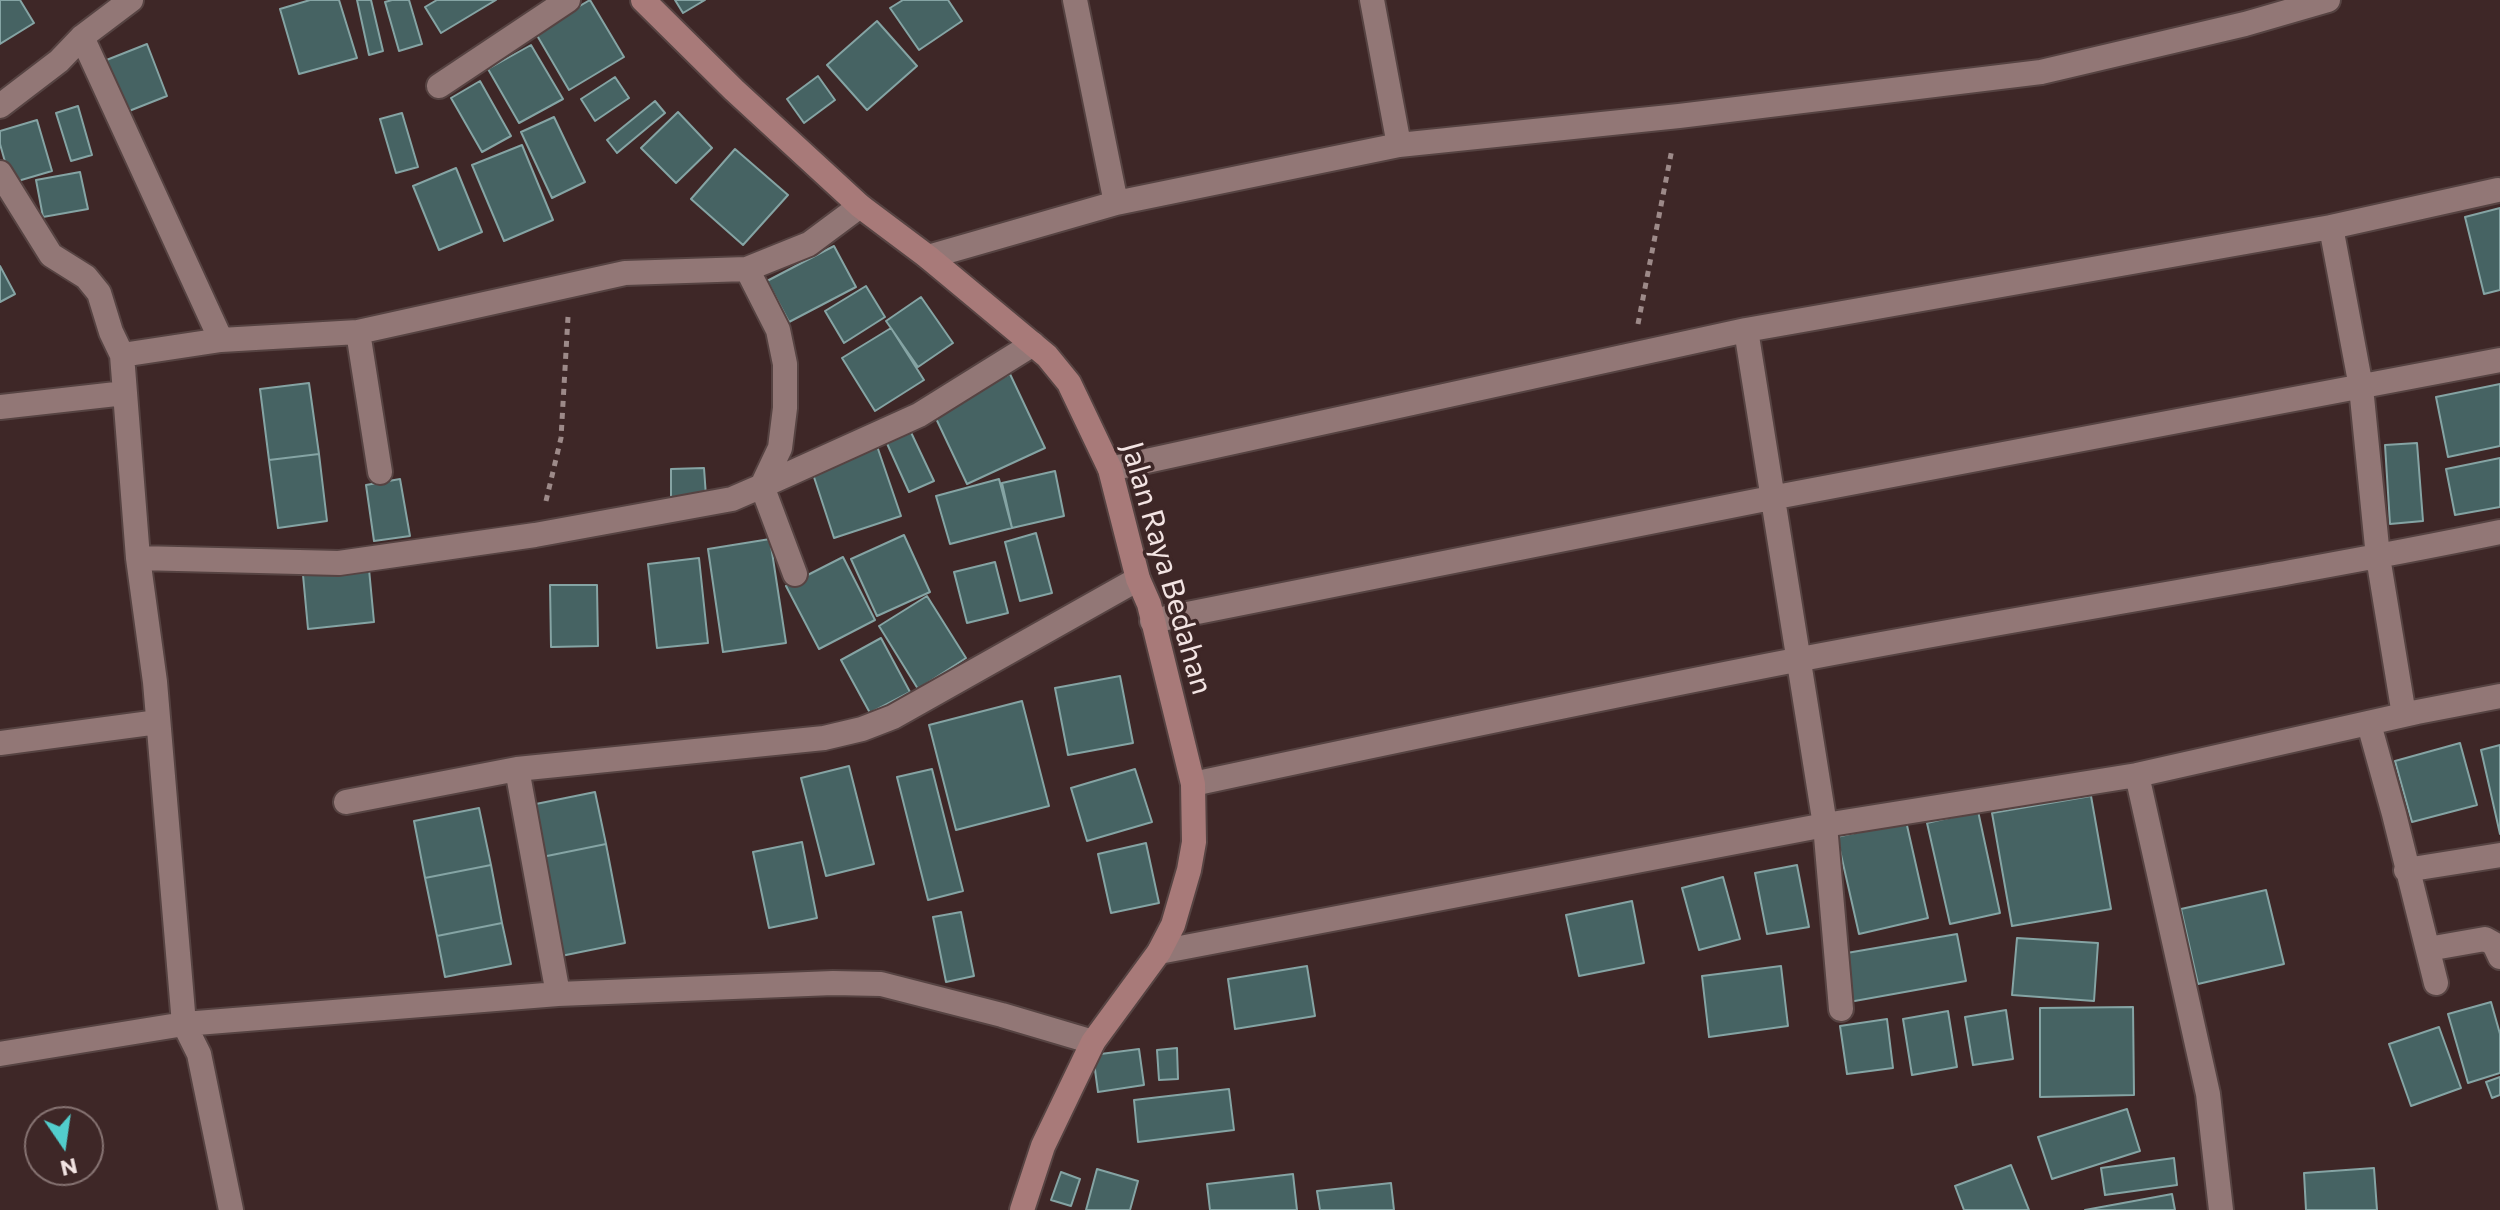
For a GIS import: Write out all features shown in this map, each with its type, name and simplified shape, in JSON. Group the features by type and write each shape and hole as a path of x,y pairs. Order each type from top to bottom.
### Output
{"street":[{"path":"0,106 131,0"},
{"path":"439,86 568,0"},
{"name":"Jalan Raya Bedahan","path":"643,0 734,90 860,206 928,257 1047,356 1069,383 1110,469 1138,579 1149,604 1193,784 1194,842 1173,925 1159,952 1093,1042 1043,1146 1022,1210"},
{"path":"1075,0 1116,203"},
{"path":"1372,0 1399,145"},
{"path":"928,257 1116,203 1399,145 1679,116 2041,72 2245,24 2328,0"},
{"path":"82,37 221,340"},
{"path":"0,173 51,255 86,277 99,293 122,355 138,558 158,722 184,1024 199,1054 231,1210"},
{"path":"1110,469 1746,330 2331,227 2498,190"},
{"path":"122,355 221,340 358,332 625,273 747,269 809,244 860,206"},
{"path":"2331,227 2361,387 2378,557 2404,715"},
{"path":"747,269 778,330 785,364 785,408 780,448 762,486 795,574"},
{"path":"1746,330 1825,825 1841,1009"},
{"path":"358,332 380,472"},
{"path":"138,558 339,563 535,535 732,499 919,415 1033,344"},
{"path":"1152,621 1771,498 2500,360"},
{"path":"0,407 125,393"},
{"path":"1193,784 1466,725 1798,660 2378,557 2500,532"},
{"path":"346,802 517,769 778,744 862,729 893,717 1138,579"},
{"path":"1159,952 1825,825 2137,775 2500,696"},
{"path":"0,743 158,722"},
{"path":"2369,724 2436,983"},
{"path":"517,769 558,994"},
{"path":"2137,775 2208,1094 2221,1210"},
{"path":"2406,870 2500,855"},
{"path":"2428,949 2485,939 2494,944 2500,957"},
{"path":"0,1054 184,1024 558,994 833,983 881,984 1093,1042"}],"path":[{"path":"1633,353 1679,116"},
{"path":"535,535 561,438 569,284"}],"building":[{"path":"0,0 20,0 34,23 0,44"},
{"path":"310,0 339,0 357,58 299,74 280,9"},
{"path":"357,0 371,0 383,51 369,55"},
{"path":"409,0 422,44 399,51 385,2"},
{"path":"437,0 496,0 441,33 425,7"},
{"path":"590,0 624,57 569,90 535,32"},
{"path":"675,0 705,0 683,13"},
{"path":"903,0 948,0 962,21 919,50 890,8"},
{"path":"877,21 917,66 867,110 827,65"},
{"path":"147,44 167,96 124,113 104,61"},
{"path":"531,45 563,99 519,123 488,69"},
{"path":"818,76 835,100 804,123 787,99"},
{"path":"615,77 629,98 595,121 581,99"},
{"path":"480,81 511,136 482,152 451,98"},
{"path":"655,101 665,113 617,153 607,140"},
{"path":"78,106 92,155 71,161 56,113"},
{"path":"678,112 712,148 676,183 641,148"},
{"path":"402,113 418,167 396,173 380,119"},
{"path":"554,117 585,182 552,198 521,132"},
{"path":"37,120 52,171 11,183 0,144 0,131"},
{"path":"522,145 553,220 504,241 472,165"},
{"path":"735,149 788,195 743,245 691,199"},
{"path":"456,168 482,232 439,250 413,186"},
{"path":"80,172 88,209 43,217 36,180"},
{"path":"2500,208 2500,290 2484,294 2465,217"},
{"path":"834,246 856,287 789,322 767,281"},
{"path":"0,266 15,294 0,302"},
{"path":"866,286 885,317 844,343 825,311"},
{"path":"921,297 953,343 918,367 886,321"},
{"path":"891,328 924,380 875,411 842,358"},
{"path":"1010,374 1045,448 967,484 932,410"},
{"path":"309,383 319,454 269,460 260,389"},
{"path":"2500,384 2500,446 2448,457 2436,397"},
{"path":"908,426 934,481 909,492 884,437"},
{"path":"2417,443 2423,521 2390,524 2385,445"},
{"path":"877,446 901,516 834,538 811,468"},
{"path":"319,454 327,521 278,528 269,460"},
{"path":"2500,458 2500,507 2455,515 2446,469"},
{"path":"704,468 706,496 671,497 671,469"},
{"path":"1055,471 1064,516 1012,528 1002,483"},
{"path":"400,479 410,536 374,541 366,485"},
{"path":"999,479 1012,528 950,544 936,496"},
{"path":"1036,533 1052,593 1020,601 1005,542"},
{"path":"904,535 930,592 877,616 851,559"},
{"path":"770,539 786,643 723,652 708,549"},
{"path":"843,557 875,620 819,649 786,586"},
{"path":"699,558 708,643 657,648 648,564"},
{"path":"995,562 1008,613 967,623 954,572"},
{"path":"369,569 374,622 308,629 303,575"},
{"path":"550,585 597,585 598,646 551,647"},
{"path":"927,596 966,658 918,689 879,626"},
{"path":"881,638 910,692 870,713 841,660"},
{"path":"1120,676 1133,743 1068,755 1055,688"},
{"path":"1022,701 1049,806 956,830 929,725"},
{"path":"2460,743 2477,805 2412,822 2395,761"},
{"path":"2500,745 2500,834 2481,750"},
{"path":"849,766 874,864 826,876 801,778"},
{"path":"932,769 963,891 928,900 897,777"},
{"path":"1135,769 1152,822 1087,841 1071,788"},
{"path":"595,792 606,844 542,857 531,805"},
{"path":"2091,796 2111,909 2012,926 1992,813"},
{"path":"479,808 491,865 425,878 414,821"},
{"path":"1978,811 2000,913 1950,924 1927,823"},
{"path":"1906,821 1928,918 1859,934 1837,837"},
{"path":"802,842 817,918 769,928 753,852"},
{"path":"1146,843 1159,903 1111,913 1098,854"},
{"path":"606,844 625,943 561,956 542,857"},
{"path":"491,865 502,923 437,936 425,878"},
{"path":"1797,865 1809,927 1767,934 1755,873"},
{"path":"1723,877 1740,939 1699,950 1682,888"},
{"path":"2266,890 2284,964 2198,984 2181,909"},
{"path":"1632,901 1644,963 1579,976 1566,915"},
{"path":"961,912 974,976 946,982 933,917"},
{"path":"502,923 511,964 445,977 437,936"},
{"path":"1957,934 1966,981 1849,1002 1841,954"},
{"path":"2017,938 2098,943 2094,1001 2012,995"},
{"path":"1307,966 1315,1016 1235,1029 1228,979"},
{"path":"1781,966 1788,1026 1709,1037 1702,976"},
{"path":"2491,1002 2500,1034 2500,1073 2468,1083 2448,1014"},
{"path":"2133,1007 2134,1095 2040,1097 2040,1008"},
{"path":"2006,1010 2013,1059 1973,1065 1965,1017"},
{"path":"1948,1011 1957,1067 1912,1075 1903,1019"},
{"path":"1887,1019 1893,1068 1847,1074 1840,1026"},
{"path":"2439,1027 2461,1088 2411,1106 2389,1044"},
{"path":"1177,1048 1178,1079 1159,1080 1157,1050"},
{"path":"1139,1049 1144,1085 1098,1092 1093,1055"},
{"path":"2500,1077 2500,1095 2492,1098 2486,1082"},
{"path":"1229,1089 1234,1130 1138,1142 1134,1100"},
{"path":"2127,1109 2140,1151 2052,1179 2038,1137"},
{"path":"2174,1158 2177,1185 2105,1195 2101,1168"},
{"path":"2011,1165 2029,1210 1964,1210 1955,1186"},
{"path":"2374,1168 2377,1210 2306,1210 2304,1173"},
{"path":"1097,1169 1138,1181 1130,1210 1086,1210"},
{"path":"1061,1172 1080,1179 1071,1206 1051,1200"},
{"path":"1293,1174 1297,1210 1210,1210 1207,1184"},
{"path":"1391,1183 1394,1210 1320,1210 1317,1191"},
{"path":"2172,1194 2175,1210 2085,1210"}]}
